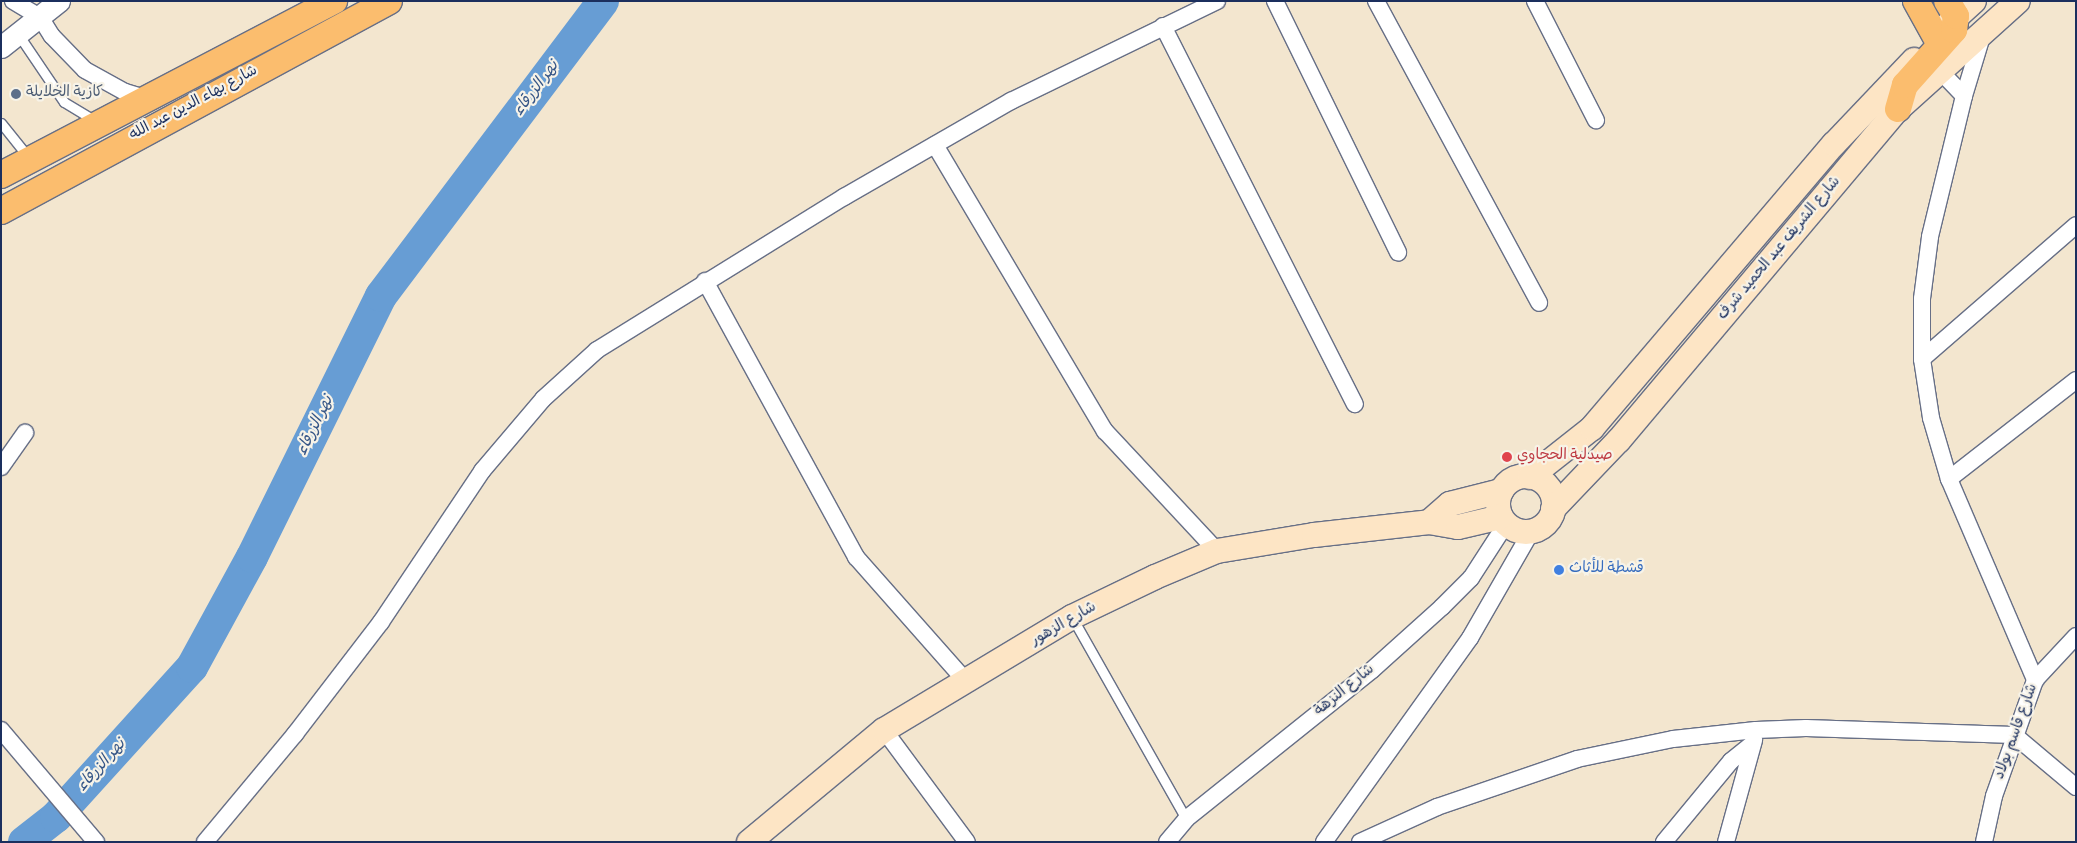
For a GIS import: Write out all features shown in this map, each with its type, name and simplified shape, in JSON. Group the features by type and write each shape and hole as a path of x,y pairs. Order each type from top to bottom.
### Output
{"main road":[{"name":"شارع بهاء الدين عبد الله","path":"1,211 222,75 334,1"},
{"name":"شارع بهاء الدين عبد الله","path":"1,175 29,158 148,98 222,75 389,1"},
{"path":"1916,1 1936,37"},
{"name":"شارع الشريف عبد الحميد شرف","path":"1553,508 1618,440 1898,109 1939,70 2018,1"},
{"path":"1898,109 1905,85 1950,38 1959,6"},
{"name":"شارع الشريف عبد الحميد شرف","path":"1530,477 1592,428 1834,144 1936,37 1959,6"},
{"path":"1429,522 1450,504 1501,491 1513,479 1530,477 1545,484 1553,500 1553,508 1546,524 1531,532 1513,530 1503,520 1498,508 1501,491"},
{"name":"شارع الزهور","path":"749,842 884,730 1072,617 1155,576 1217,551 1314,535 1429,522 1458,527 1503,520"}],"street":[{"path":"14,1 40,16 52,36 84,70 125,92 148,98"},
{"path":"1,47 59,1"},
{"path":"205,842 381,622 482,471 543,399 597,350 704,282 1011,101 1218,1"},
{"path":"1274,1 1398,252"},
{"path":"1376,1 1539,303"},
{"path":"1535,1 1596,120"},
{"path":"1163,26 1356,404"},
{"path":"1984,30 1964,96 1930,237 1922,299 1922,359 1931,418 1949,479 2034,680"},
{"path":"1939,70 1964,96"},
{"path":"935,145 1105,431 1217,551"},
{"path":"1922,359 2076,226"},
{"path":"704,282 856,557 965,680"},
{"path":"1949,479 2076,380"},
{"path":"1,467 25,434"},
{"name":"شارع النزهة","path":"1167,842 1186,819 1372,670 1442,607 1471,578 1503,520"},
{"path":"1324,842 1470,638 1531,532"},
{"name":"شارع قاسم بولاد","path":"1984,842 2014,735 2034,680 2075,637"},
{"path":"1360,842 1437,807 1576,759 1673,739 1754,736 1806,728 2014,735 2076,787"},
{"path":"1,730 96,842"},
{"path":"884,730 967,842"},
{"path":"1664,842 1754,736"},
{"path":"1726,842 1754,736"}],"lane":[{"path":"18,34 64,102 99,123"},
{"path":"1,123 29,158"},
{"path":"1072,617 1186,819"}],"waterway":[{"name":"نهر الزرقاء","path":"24,842 56,817 192,667 252,557 381,296 603,1"}],"place":[{"name":"كازية الخلايلة","path":"16,94"},
{"name":"صيدلية الحجاوي","path":"1507,457"},
{"name":"قشطة للأثاث","path":"1559,570"}]}
